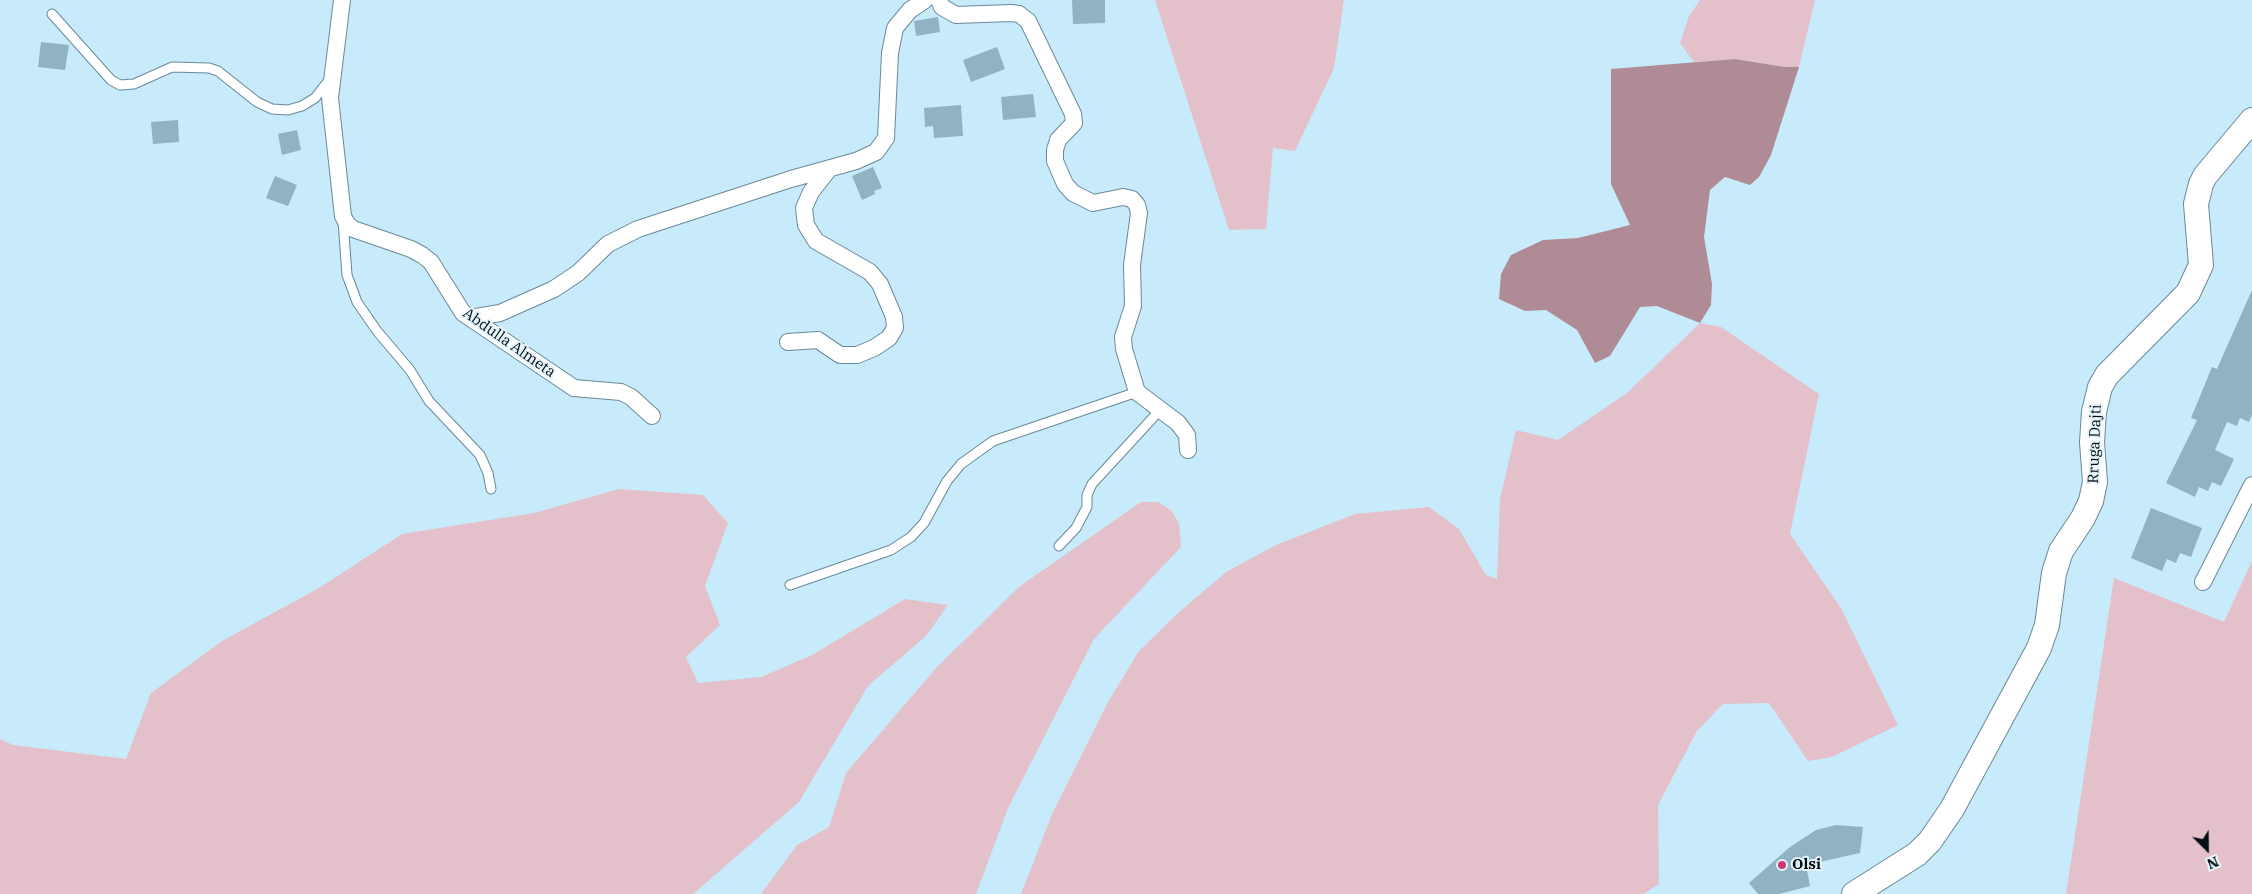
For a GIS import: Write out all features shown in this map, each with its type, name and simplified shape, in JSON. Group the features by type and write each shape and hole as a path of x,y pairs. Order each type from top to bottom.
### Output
{"main road":[{"name":"Rruga Dajti","path":"1854,894 1917,854 1930,841 1952,808 2030,666 2047,625 2054,574 2061,551 2092,501 2094,482 2092,442 2094,412 2100,387 2107,375 2188,293 2201,265 2196,204 2201,184 2205,176 2252,120"}],"street":[{"path":"342,0 330,98 343,216"},
{"path":"470,318 500,313 554,289 578,274 608,244 638,229 791,179 856,161 876,152 886,138 890,53 895,28 910,10 925,0"},
{"path":"939,0 942,8 956,15 1011,13 1020,14 1028,21 1073,114 1074,123 1058,140 1055,150 1055,161 1065,184 1073,193 1094,203 1123,197 1132,199 1137,205 1139,213 1132,265 1132,306 1123,337 1124,349 1137,392 1178,423 1187,435 1188,450"},
{"path":"788,342 818,340 840,355 857,355 874,348 888,338 895,328 894,317 880,284 870,272 816,241 806,225 804,208 811,192 829,169"},
{"name":"Abdulla Almeta","path":"343,216 352,230 411,249 422,255 431,262 454,302 470,318 574,388 621,392 631,397 652,416"},
{"path":"2202,582 2252,485"}],"lane":[{"path":"52,14 111,80 120,85 134,84 172,67 209,68 218,71 258,102 272,109 288,110 302,106 315,98 332,77"},
{"path":"343,216 347,275 357,302 377,332 410,370 429,401 480,455 488,472 491,489"},
{"path":"790,585 891,550 911,537 924,524 947,480 961,464 993,441 1137,392"},
{"path":"1059,546 1076,528 1087,507 1087,495 1092,484 1161,410"}],"shaded area":[{"path":"1155,0 1344,0 1334,68 1295,151 1273,148 1266,229 1229,230"},
{"path":"1700,0 1815,0 1799,67 1785,67 1735,59 1694,62 1680,43 1689,16"},
{"path":"1735,59 1785,67 1799,67 1771,155 1759,177 1750,185 1725,177 1710,190 1704,237 1712,284 1711,305 1700,323 1657,306 1640,307 1610,356 1595,363 1577,330 1546,310 1525,311 1499,299 1501,274 1511,255 1543,240 1578,238 1630,225 1611,184 1611,69"},
{"path":"1700,323 1721,327 1819,394 1790,534 1841,608 1898,725 1832,757 1808,761 1769,703 1723,704 1697,731 1658,805 1659,884 1643,894 1021,894 1052,814 1108,702 1139,651 1177,614 1226,572 1276,545 1355,514 1429,507 1459,529 1486,575 1497,579 1500,499 1516,430 1558,440 1627,393"},
{"path":"619,489 703,495 728,523 705,586 720,625 686,657 698,683 761,677 812,655 905,599 948,605 926,636 868,686 799,802 693,894 0,894 0,739 13,745 126,759 151,693 222,641 319,588 402,534 534,513"},
{"path":"1141,502 1158,502 1171,510 1179,523 1181,547 1094,639 1008,808 976,894 761,894 797,845 829,827 846,773 937,667 1020,586"},
{"path":"2252,561 2252,894 2066,894 2114,578 2224,622"}],"building":[{"path":"1072,0 1105,0 1105,23 1073,24"},
{"path":"938,17 940,32 916,36 914,21"},
{"path":"41,42 69,45 65,70 38,67"},
{"path":"997,47 1005,69 971,82 963,60"},
{"path":"1033,94 1036,117 1003,120 1001,97"},
{"path":"961,105 963,136 934,138 933,126 925,127 924,108"},
{"path":"178,120 179,142 153,144 151,122"},
{"path":"297,130 301,150 282,155 278,134"},
{"path":"873,167 882,188 874,191 875,194 862,200 852,176"},
{"path":"275,176 297,185 288,206 266,198"},
{"path":"2252,290 2252,415 2249,422 2240,418 2237,426 2227,422 2215,450 2234,459 2221,486 2212,482 2208,491 2199,487 2195,497 2166,483 2197,420 2191,418 2212,367 2217,369"},
{"path":"2151,508 2202,528 2191,557 2180,553 2176,563 2167,559 2162,571 2131,558"},
{"path":"1836,825 1863,827 1860,853 1806,865 1810,886 1779,894 1758,894 1749,883 1790,847 1816,830"}],"place":[{"name":"Olsi","path":"1782,865"}]}
